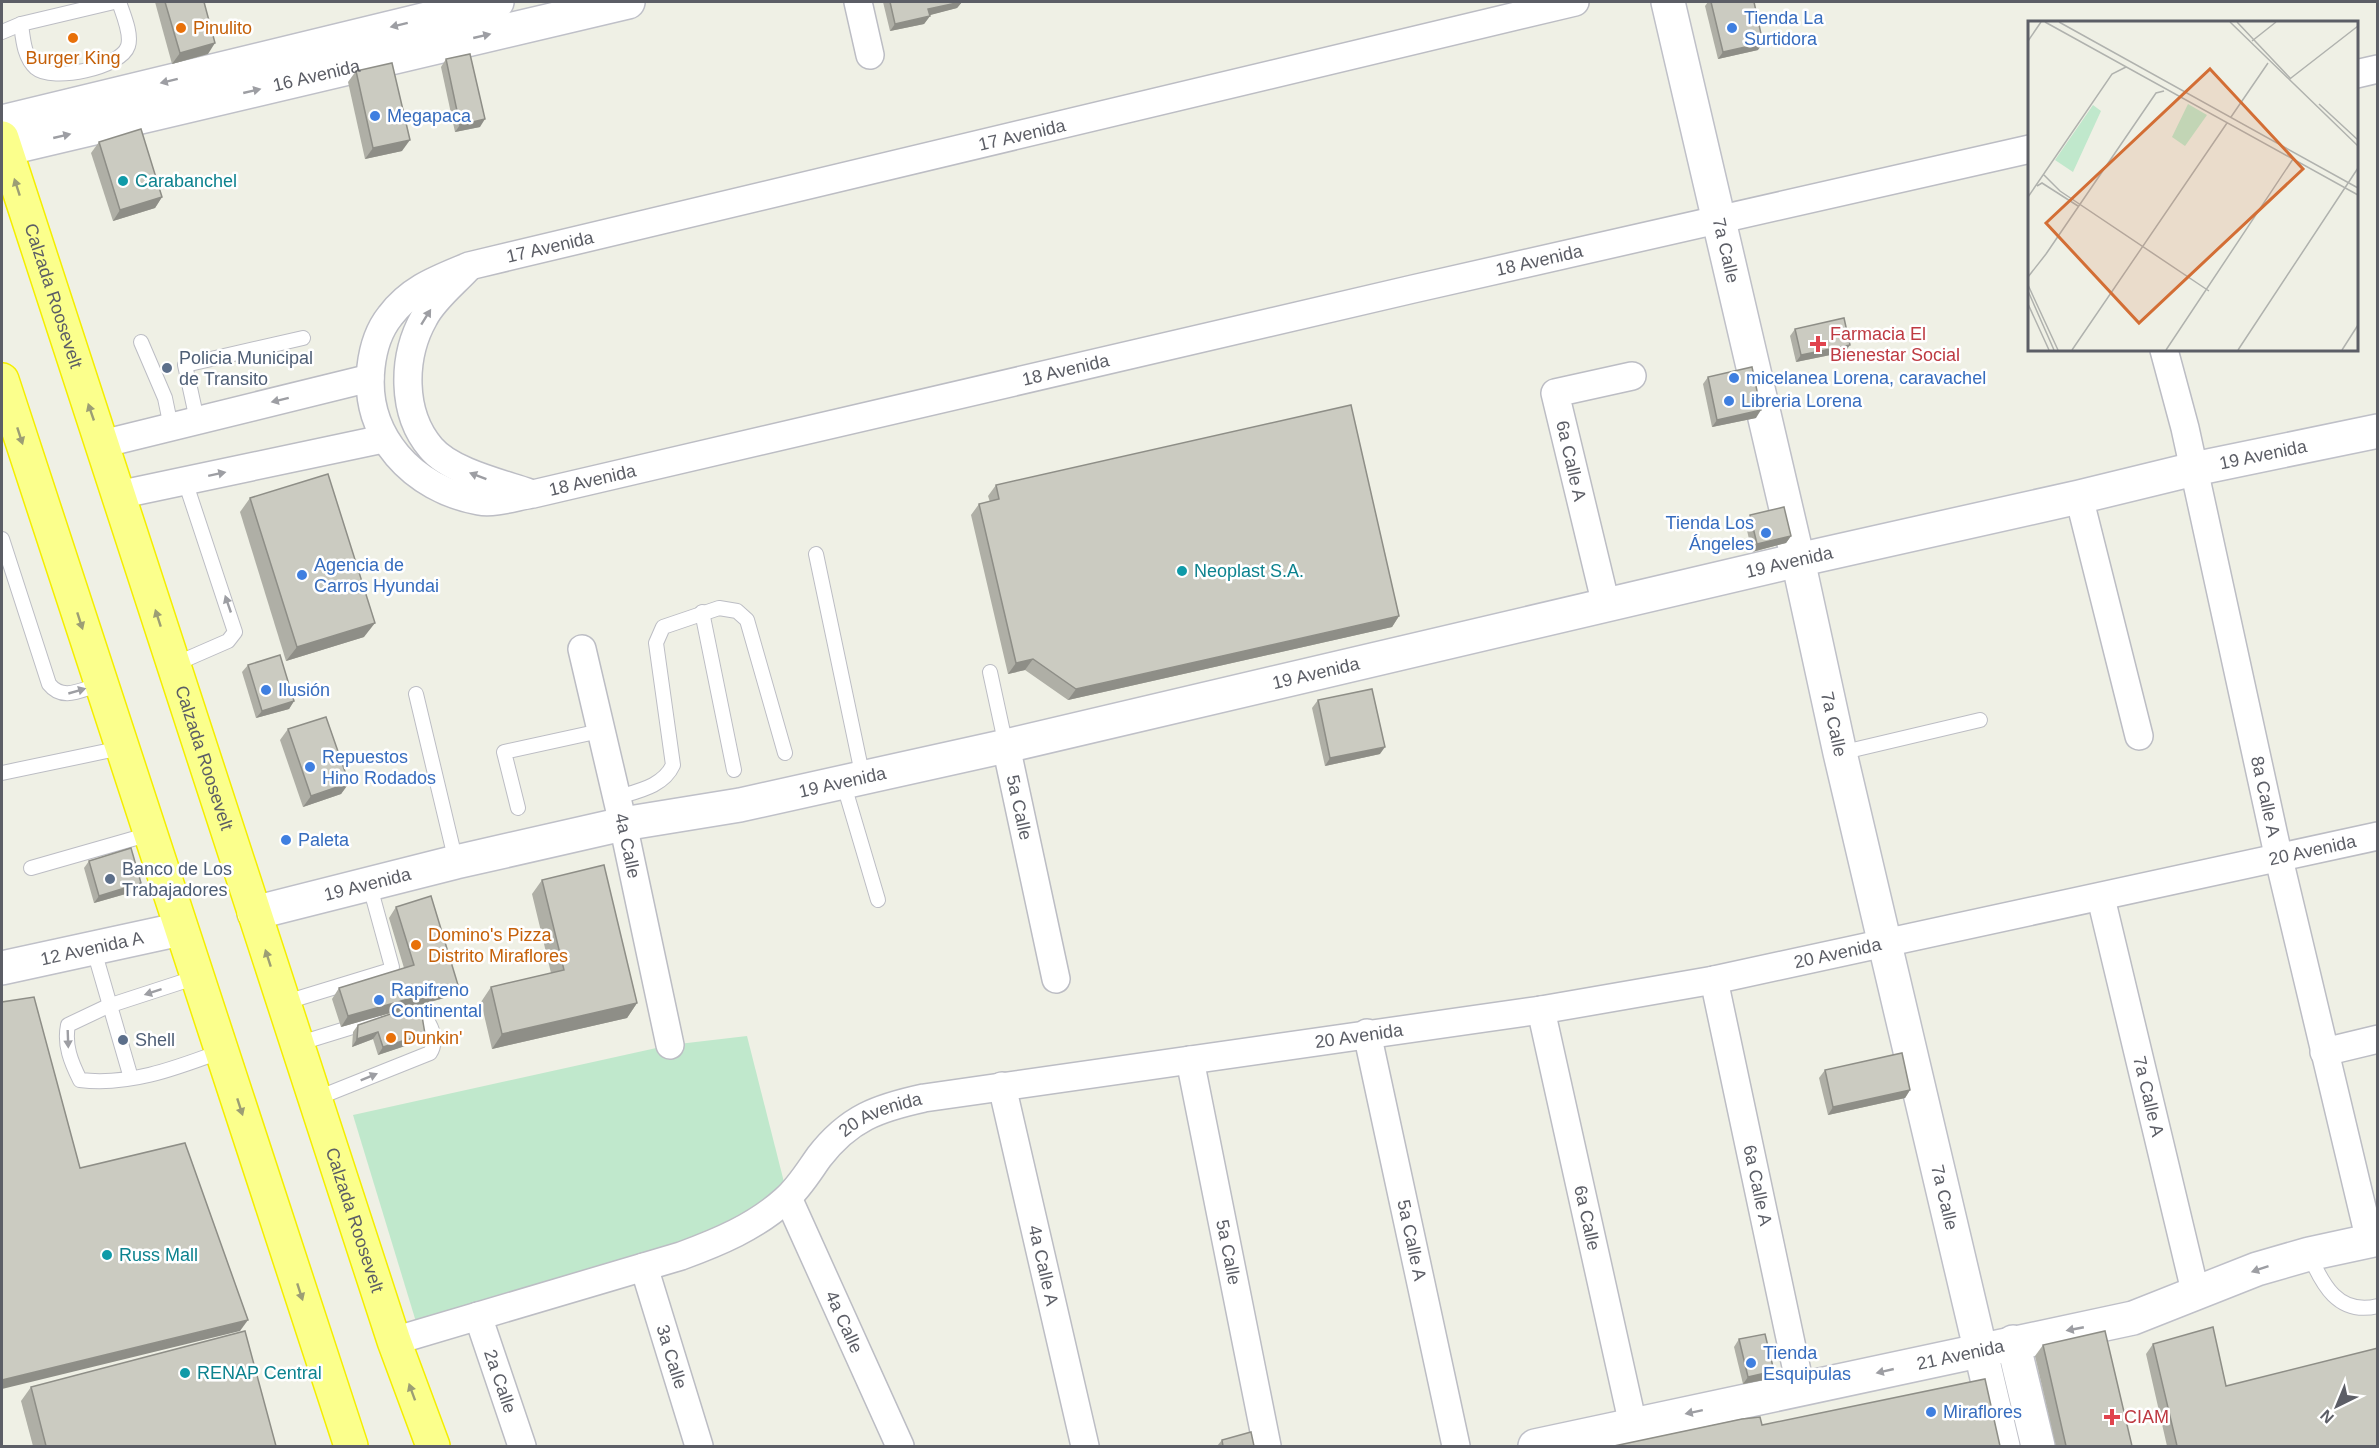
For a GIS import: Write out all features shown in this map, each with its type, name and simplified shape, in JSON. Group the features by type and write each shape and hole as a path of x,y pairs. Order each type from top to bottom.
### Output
{"highway":[{"name":"Calzada Roosevelt","path":"3,136 283,1003 394,1341 433,1446"},
{"path":"2,380 351,1446"}],"street":[{"name":"16 Avenida","path":"3,136 432,22 496,2"},
{"name":"16 Avenida","path":"3,136 93,84 432,22 628,2"},
{"path":"858,2 870,55"},
{"name":"17 Avenida","path":"383,439 373,411 370,378 374,347 389,316 423,285 470,266 1575,2"},
{"name":"7a Calle","path":"1668,2 1717,221 1798,560 1840,753 1993,1366 2003,1446"},
{"path":"2358,74 2378,69"},
{"name":"18 Avenida","path":"383,439 407,465 437,487 481,501 533,494 1413,289 2028,149"},
{"path":"470,266 424,317 408,362 409,407 432,449 472,475 533,494"},
{"name":"8a Calle A","path":"2164,351 2194,469 2324,1052 2374,1240"},
{"name":"6a Calle A","path":"1606,605 1555,393 1632,376"},
{"path":"102,444 370,378"},
{"name":"19 Avenida","path":"254,913 456,862 619,811 740,805 1006,746 1798,560 2079,498 2194,469 2378,431"},
{"path":"118,495 383,439"},
{"path":"2079,498 2139,736"},
{"name":"4a Calle","path":"582,649 670,1045"},
{"name":"5a Calle","path":"1006,746 1056,979"},
{"name":"20 Avenida","path":"394,1341 644,1267 725,1240 753,1224 788,1198 827,1147 855,1121 884,1107 1002,1086 1541,1010 1714,980 2101,898 2378,836"},
{"name":"7a Calle A","path":"2101,898 2196,1295"},
{"name":"12 Avenida A","path":"2,968 182,930"},
{"name":"6a Calle A","path":"1714,980 1801,1390"},
{"name":"6a Calle","path":"1541,1010 1633,1425"},
{"name":"5a Calle A","path":"1367,1033 1456,1446"},
{"path":"2324,1052 2378,1040"},
{"name":"5a Calle","path":"1190,1060 1267,1446"},
{"name":"4a Calle A","path":"1002,1086 1085,1446"},
{"name":"4a Calle","path":"788,1198 900,1446"},
{"name":"21 Avenida","path":"1535,1446 1801,1390 1993,1366 2196,1295 2257,1269 2309,1254 2374,1240"},
{"name":"3a Calle","path":"644,1267 699,1446"},
{"name":"2a Calle","path":"478,1316 522,1446"},
{"name":"7a Calle","path":"1993,1366 2038,1446"},
{"path":"340,1415 363,1446"}],"lane":[{"path":"2,32 21,24 114,2"},
{"path":"21,24 29,60 37,69 93,84 114,60 125,53 129,44 119,2"},
{"path":"197,420 185,365 303,338"},
{"path":"141,342 165,398 171,427"},
{"path":"173,664 228,641 235,632 185,481"},
{"path":"2,539 49,684 56,692 64,694 101,684"},
{"path":"816,554 853,780 878,900"},
{"path":"619,811 670,771 673,765 656,643 663,627 702,612 728,608 737,610 747,620 785,753"},
{"path":"702,612 734,770"},
{"name":"5a Calle","path":"990,672 1006,746"},
{"path":"416,694 456,862"},
{"path":"1840,753 1980,720"},
{"path":"518,808 504,753 600,731"},
{"path":"2,773 121,748"},
{"path":"31,868 150,834"},
{"path":"283,1003 391,970 369,883"},
{"path":"93,947 108,1006 131,1078"},
{"path":"197,977 108,1006 68,1025 65,1038 72,1065 80,1080 106,1082 167,1071 222,1052"},
{"path":"297,1044 412,1009 420,1011 434,1038 435,1046 430,1053 315,1099"},
{"path":"2309,1254 2322,1283 2334,1298 2352,1307 2378,1306"}],"green space":[{"path":"747,1036 788,1198 753,1224 420,1335 353,1115 670,1045"}],"building":[{"name":"Pinulito","path":"165,2 204,2 215,43 180,53"},
{"path":"890,2 961,2 928,9 930,16 895,24"},
{"name":"Tienda La Surtidora","path":"1711,2 1754,2 1763,43 1723,52"},
{"path":"470,54 485,119 460,125 446,59"},
{"name":"Megapaca","path":"392,63 410,140 373,148 356,71"},
{"name":"Carabanchel","path":"141,129 162,197 120,210 99,142"},
{"name":"Farmacia El Bienestar Social","path":"1844,318 1850,345 1801,355 1795,329"},
{"name":"Libreria Lorena","path":"1752,367 1761,410 1717,420 1708,377"},
{"name":"Neoplast S.A.","path":"1351,405 1399,616 1076,689 1033,659 1016,663 979,504 999,499 996,485"},
{"name":"Agencia de Carros Hyundai","path":"328,474 375,623 297,647 250,498"},
{"name":"Tienda Los Ángeles","path":"1784,507 1791,536 1757,544 1750,515"},
{"name":"Ilusión","path":"280,655 294,701 262,711 248,665"},
{"path":"1372,689 1385,747 1330,758 1318,700"},
{"name":"Repuestos Hino Rodados","path":"326,717 349,783 311,796 288,729"},
{"name":"Banco de Los Trabajadores","path":"131,848 141,883 99,896 89,861"},
{"path":"604,865 637,1003 502,1034 491,987 564,970 542,880"},
{"path":"431,896 458,985 348,1016 339,988 414,965 396,907"},
{"name":"Russ Mall","path":"34,997 80,1168 185,1143 248,1320 2,1380 2,1002"},
{"path":"420,1004 425,1034 383,1047 378,1032 357,1039 358,1025"},
{"path":"1902,1053 1910,1090 1833,1107 1825,1070"},
{"path":"2213,1327 2226,1386 2378,1348 2378,1446 2177,1446 2153,1344"},
{"name":"RENAP Central","path":"245,1331 276,1446 46,1446 31,1387"},
{"path":"2105,1331 2132,1446 2066,1446 2043,1345"},
{"name":"Tienda Esquipulas","path":"1765,1334 1774,1371 1748,1377 1739,1339"},
{"name":"Miraflores","path":"1985,1379 2000,1446 1614,1446 1742,1419 1760,1417 1762,1425"},
{"path":"1251,1432 1254,1446 1223,1446 1222,1440"}],"place":[{"name":"Pinulito","path":"181,28"},
{"name":"Tienda La Surtidora","path":"1732,28"},
{"name":"Burger King","path":"73,38"},
{"name":"Megapaca","path":"375,116"},
{"name":"Carabanchel","path":"123,181"},
{"name":"Farmacia El Bienestar Social","path":"1818,344"},
{"name":"Policia Municipal de Transito","path":"167,368"},
{"name":"micelanea Lorena, caravachel","path":"1734,378"},
{"name":"Libreria Lorena","path":"1729,401"},
{"name":"Tienda Los Ángeles","path":"1766,533"},
{"name":"Neoplast S.A.","path":"1182,571"},
{"name":"Agencia de Carros Hyundai","path":"302,575"},
{"name":"Ilusión","path":"266,690"},
{"name":"Repuestos Hino Rodados","path":"310,767"},
{"name":"Paleta","path":"286,840"},
{"name":"Banco de Los Trabajadores","path":"110,879"},
{"name":"Domino's Pizza Distrito Miraflores","path":"416,945"},
{"name":"Rapifreno Continental","path":"379,1000"},
{"name":"Dunkin'","path":"391,1038"},
{"name":"Shell","path":"123,1040"},
{"name":"Russ Mall","path":"107,1255"},
{"name":"Tienda Esquipulas","path":"1751,1363"},
{"name":"RENAP Central","path":"185,1373"},
{"name":"Miraflores","path":"1931,1412"},
{"name":"CIAM","path":"2112,1417"}]}
